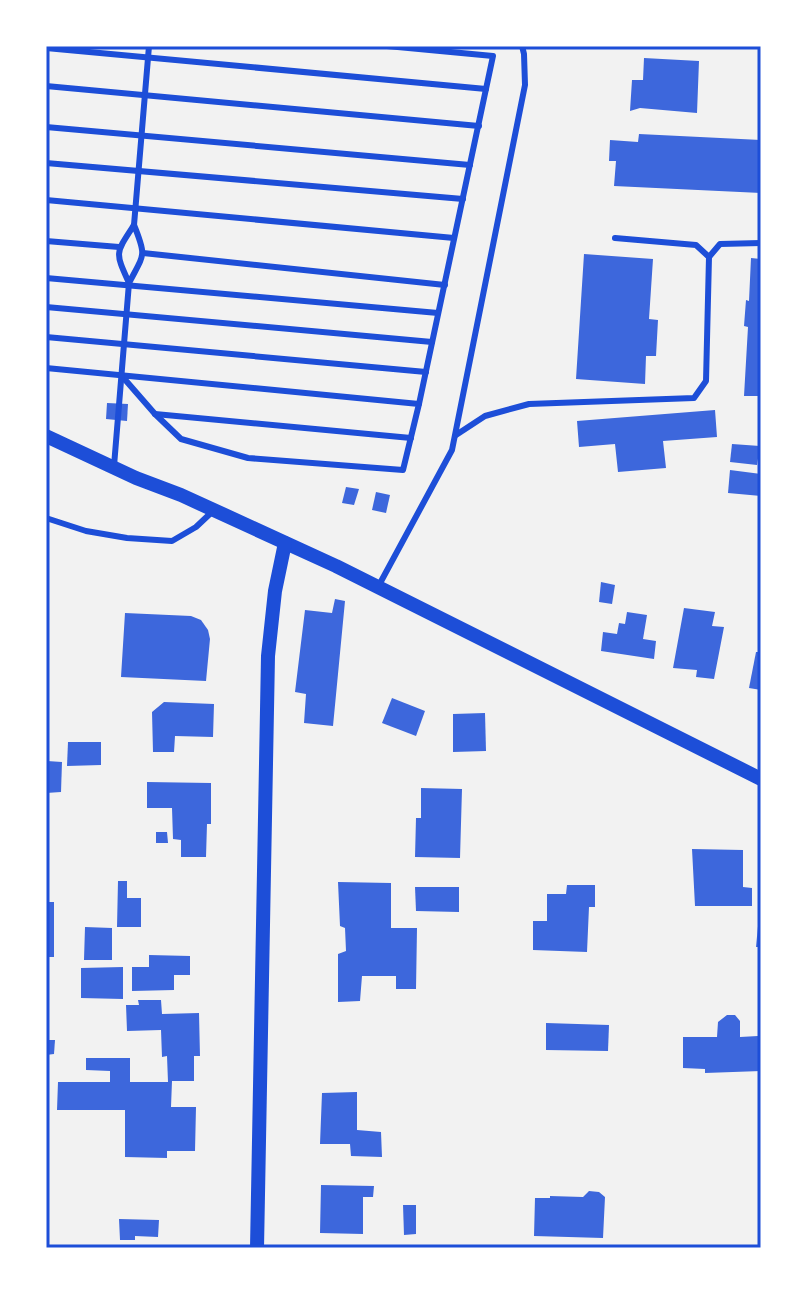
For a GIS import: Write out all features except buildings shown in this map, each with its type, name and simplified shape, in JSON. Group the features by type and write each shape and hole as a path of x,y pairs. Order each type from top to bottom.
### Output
{"street":[{"path":"46,436 378,587 761,779"},
{"path":"257,1248 268,656 275,591 285,543"}],"lane":[{"path":"114,468 129,284 143,253 134,225 149,46"},
{"path":"121,375 181,439 248,458 403,470 493,56 387,46"},
{"path":"46,48 486,89"},
{"path":"378,587 452,450 525,85 523,50"},
{"path":"46,86 479,126"},
{"path":"46,127 470,165"},
{"path":"46,163 463,199"},
{"path":"46,200 454,238"},
{"path":"129,284 118,258 119,247 134,225"},
{"path":"615,238 696,245 709,257"},
{"path":"46,241 119,247"},
{"path":"456,435 485,416 529,404 694,398 706,381 709,257 720,244 761,243"},
{"path":"143,253 445,285"},
{"path":"46,278 438,313"},
{"path":"46,307 432,342"},
{"path":"46,337 426,372"},
{"path":"46,368 419,404"},
{"path":"155,414 411,438"},
{"path":"46,518 86,531 172,541 196,527 213,511"}]}
